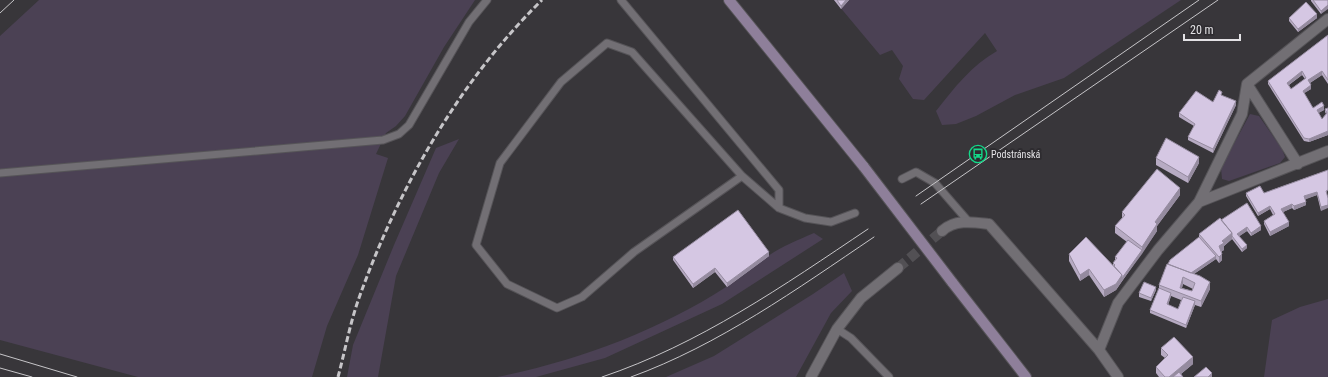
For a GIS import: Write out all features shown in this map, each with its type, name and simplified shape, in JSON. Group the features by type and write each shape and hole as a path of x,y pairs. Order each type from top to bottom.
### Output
{"main road":[{"path":"729,0 864,167 1026,377"}],"street":[{"path":"1099,350 1118,303 1158,250 1199,202 1242,114 1247,84 1328,18"},
{"path":"1247,84 1298,164"},
{"path":"1199,202 1328,152"},
{"path":"942,231 947,226 968,221 989,224 1099,350 1118,377"},
{"path":"811,377 837,329 861,298 898,268"}],"lane":[{"path":"0,173 383,140 399,134 409,125 469,22 487,0"},
{"path":"621,0 779,190 779,208"},
{"path":"742,176 634,252 582,297 557,308 507,284 476,245 500,163 561,82 607,43 632,52 742,176 779,208 804,218 831,222 855,213"},
{"path":"902,179 916,172 935,182 968,221"},
{"path":"837,329 851,338 889,377"}],"shaded area":[{"path":"39,0 475,0 444,47 405,116 396,126 386,133 376,154 388,158 358,255 327,326 312,377 138,377 0,340 0,36"},
{"path":"834,0 1181,0 1064,78 1015,95 976,116 956,124 942,125 936,111 971,70 997,51 985,33 924,100 913,99 899,79 903,66 892,50 880,55"},
{"path":"1250,114 1259,116 1282,149 1285,157 1280,163 1229,181 1222,179 1221,168"},
{"path":"459,139 439,173 396,276 378,377 347,377 353,345 436,148"},
{"path":"814,233 823,239 722,304 605,358 536,377 497,377 587,353 645,331 700,303 732,283 779,249"},
{"path":"844,273 852,291 831,313 796,377 666,377 714,356"},
{"path":"1328,299 1328,377 1264,377 1272,320 1300,307"}],"building":[{"path":"837,0 846,0 841,6"},
{"path":"1313,0 1328,0 1328,5 1321,11"},
{"path":"1306,2 1317,14 1298,29 1289,18"},
{"path":"1328,35 1328,80 1322,71 1308,80 1311,85 1303,91 1313,108 1322,102 1324,106 1317,110 1322,119 1327,113 1325,109 1328,108 1328,131 1309,139 1304,138 1268,81","holes":["1302,71 1306,78 1291,89 1287,83"]},
{"path":"1219,90 1222,92 1221,95 1236,101 1213,149 1188,137 1195,124 1179,113 1196,91 1213,102"},
{"path":"1166,138 1199,157 1188,177 1156,158"},
{"path":"1157,169 1180,188 1155,222 1157,224 1142,247 1115,226 1125,215 1122,212"},
{"path":"1328,170 1328,190 1326,191 1328,205 1321,207 1317,192 1304,196 1306,202 1294,206 1292,204 1281,209 1289,222 1270,232 1264,221 1275,214 1270,206 1258,213 1246,193 1260,186 1264,193"},
{"path":"1247,203 1261,226 1251,233 1247,227 1237,234 1247,245 1242,249 1232,236 1232,233 1221,220"},
{"path":"738,210 769,252 727,283 715,268 693,284 673,257"},
{"path":"1220,218 1232,233 1222,241 1224,243 1219,246 1222,254 1219,257 1199,234"},
{"path":"1086,237 1122,275 1116,284 1104,290 1089,269 1080,275 1069,254"},
{"path":"1199,237 1216,256 1191,273 1168,264 1170,260"},
{"path":"1128,240 1142,250 1122,278 1122,275 1113,263 1117,258 1115,257"},
{"path":"1167,264 1200,276 1210,282 1201,301 1159,285","holes":["1183,277 1195,283 1192,291 1180,288"]},
{"path":"1144,282 1156,287 1151,298 1139,293"},
{"path":"1159,288 1171,293 1167,304 1178,309 1183,297 1195,301 1186,325 1150,310"},
{"path":"1174,337 1193,357 1169,377 1165,377 1156,367 1168,355 1161,348"},
{"path":"1206,367 1212,373 1208,377 1194,377"},
{"path":"1179,372 1183,377 1173,377"}],"tunnel":[{"path":"898,268 942,231"}],"tram line":[{"path":"0,13 14,0"},
{"path":"916,196 1199,0"},
{"path":"921,204 1218,0"},
{"path":"602,377 638,364 707,331 804,272 868,229"},
{"path":"631,377 664,364 726,332 786,296 874,237"},
{"path":"0,354 77,377"},
{"path":"0,368 32,377"}],"railway":[{"path":"338,377 350,327 359,298 392,217 412,177 434,138 484,65 542,0"}],"place":[{"name":"Podstránská","path":"978,154"}]}
